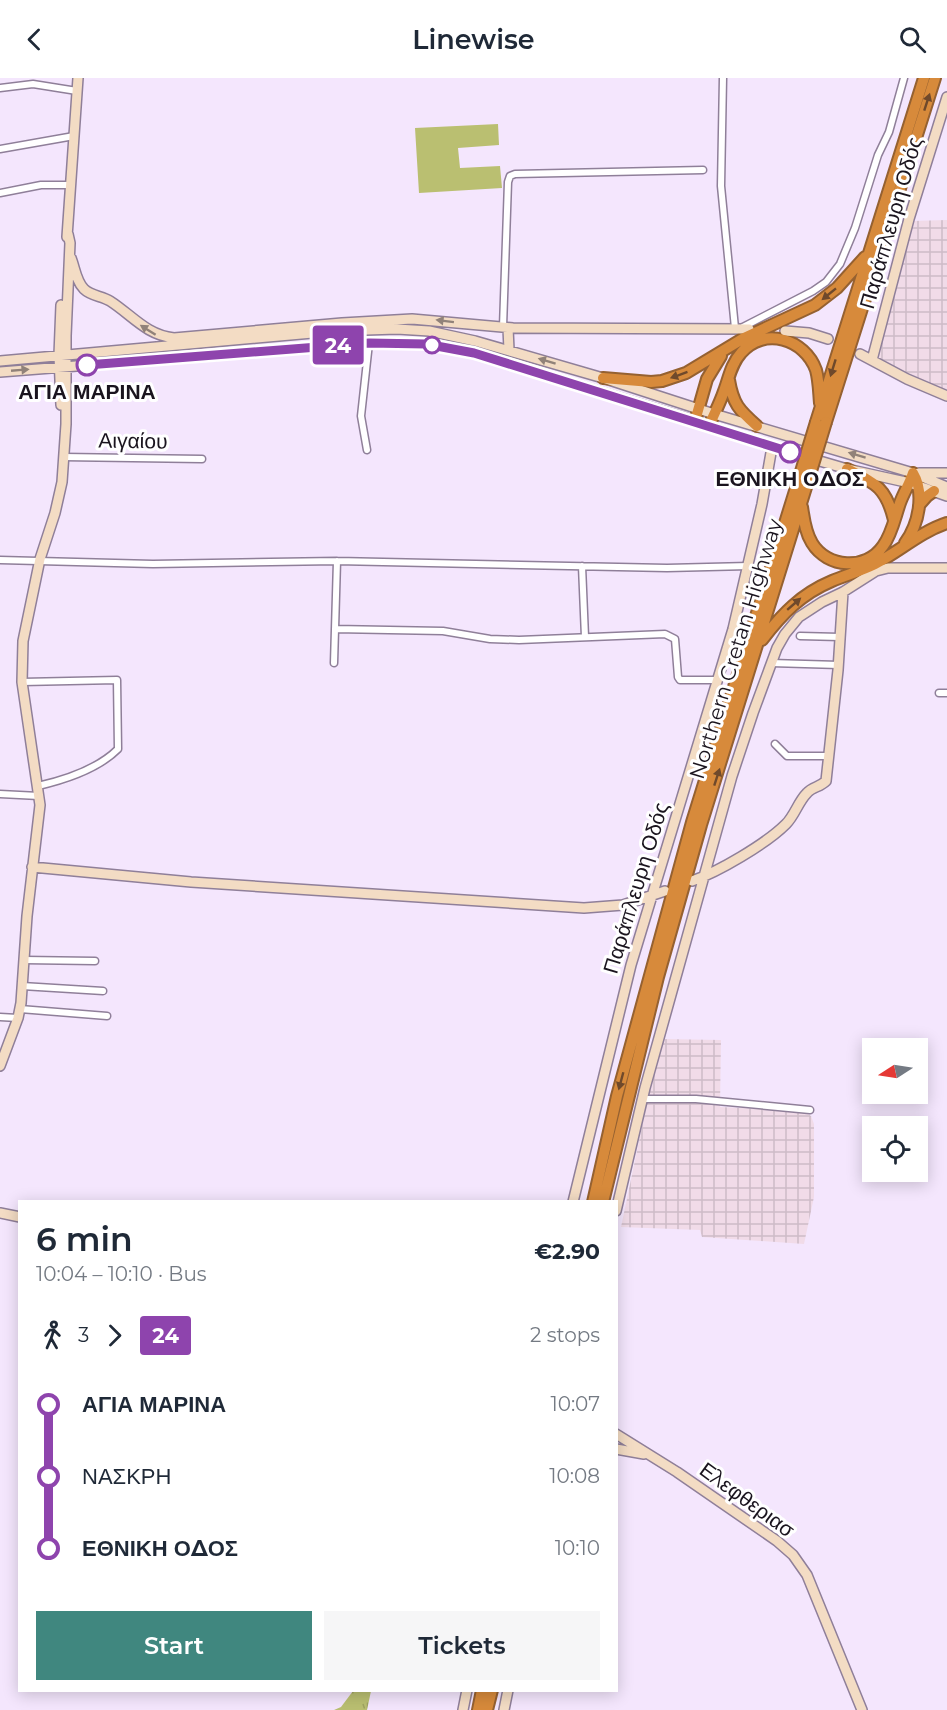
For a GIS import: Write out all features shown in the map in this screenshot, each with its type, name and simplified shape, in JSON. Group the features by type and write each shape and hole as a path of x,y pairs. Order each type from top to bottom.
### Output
{"highway":[{"name":"Northern Cretan Highway","path":"821,422 821,406 924,78"},
{"name":"Northern Cretan Highway","path":"593,1200 617,1096 692,822 934,78"},
{"path":"603,378 639,382 662,381 686,373 744,338 815,305 837,288 869,252"},
{"path":"709,426 739,355 751,344 768,338 790,341 805,352 816,370 821,406"},
{"path":"695,421 707,379 719,358 730,347"},
{"path":"728,377 736,405 757,426"},
{"path":"847,469 880,487 888,501 894,521"},
{"name":"Northern Cretan Highway","path":"603,1200 658,977 701,825 802,504 804,480"},
{"path":"914,481 919,505"},
{"path":"802,504 812,544 828,558 842,564 857,562 873,556 883,547 914,481"},
{"path":"902,548 912,532 919,505 923,500 944,489"},
{"path":"756,648 780,616 803,596 829,582 872,566 920,535 947,523"},
{"path":"478,1710 482,1692"},
{"path":"487,1710 492,1692"}],"street":[{"path":"0,1066 19,1014 38,791 22,682 24,628 62,482 66,424 63,336 78,78"},
{"path":"723,78 721,186 742,328"},
{"path":"70,256 80,285 84,289 111,301 149,331 165,338 401,319 427,319 505,328 742,328 808,295 826,282 840,264 855,228 878,155 889,132 904,78"},
{"path":"0,88 32,81 77,91"},
{"name":"Παράπλευρη Οδός","path":"872,360 909,219 947,97"},
{"path":"0,149 74,136"},
{"path":"509,350 505,328 508,182 510,176 515,174 703,170"},
{"path":"0,193 41,185 70,185"},
{"path":"40,357 52,350 63,336 70,256 68,234"},
{"path":"0,361 335,331 397,329 429,331 509,350 603,378 757,426 914,481 944,489"},
{"path":"785,331 809,333 828,339"},
{"path":"63,336 73,348 84,354"},
{"path":"368,450 361,416 369,343"},
{"path":"0,372 369,343 426,344 474,353 847,469 944,489"},
{"path":"860,354 907,379 947,396"},
{"path":"63,388 72,375 87,365"},
{"path":"40,368 52,375 63,388"},
{"name":"Παράπλευρη Οδός","path":"573,1200 631,965 733,629 772,447"},
{"name":"Αιγαίου","path":"63,457 202,459"},
{"path":"914,481 947,473"},
{"path":"0,560 153,564 337,561 667,568 748,566"},
{"path":"334,663 337,561"},
{"path":"582,566 585,637"},
{"path":"618,1202 642,1099 732,776 771,663 785,634 799,618 822,602 882,569 947,568"},
{"path":"692,881 732,862 787,823 808,792 824,784 839,665 843,592"},
{"path":"335,629 443,631 504,640 655,633 671,636 676,644 680,680 717,680"},
{"path":"800,636 840,637"},
{"path":"771,663 839,665"},
{"path":"0,794 38,791 93,766 120,746 117,680 22,682"},
{"path":"939,693 947,693"},
{"path":"775,744 787,756 829,756"},
{"path":"32,867 191,882 584,908 623,905 665,891"},
{"path":"24,960 95,961"},
{"path":"22,986 103,991"},
{"path":"0,1017 19,1014 107,1016"},
{"path":"642,1099 696,1100 810,1110"},
{"path":"0,1213 18,1217"},
{"name":"Ελεφθεριασ","path":"618,1436 677,1472 777,1541 793,1555 807,1575 862,1710"},
{"path":"618,1449 647,1455"},
{"path":"463,1710 467,1692"},
{"path":"504,1710 508,1692"}],"shaded area":[{"path":"947,220 947,392 930,386 877,358 913,221"},
{"path":"663,1039 721,1040 720,1107 804,1111 811,1116 814,1124 814,1197 804,1244 702,1237 700,1230 621,1227"}],"green space":[{"path":"498,124 499,145 458,148 460,168 500,166 502,188 419,193 415,128"},
{"path":"352,1692 371,1692 367,1710 334,1710 341,1707"}],"bus line":[{"name":"24","path":"87,365 369,343 426,344 474,353 790,452"}],"place":[{"name":"ΑΓΙΑ ΜΑΡΙΝΑ","path":"87,365"},
{"name":"ΕΘΝΙΚΗ ΟΔΟΣ","path":"790,452"}]}
